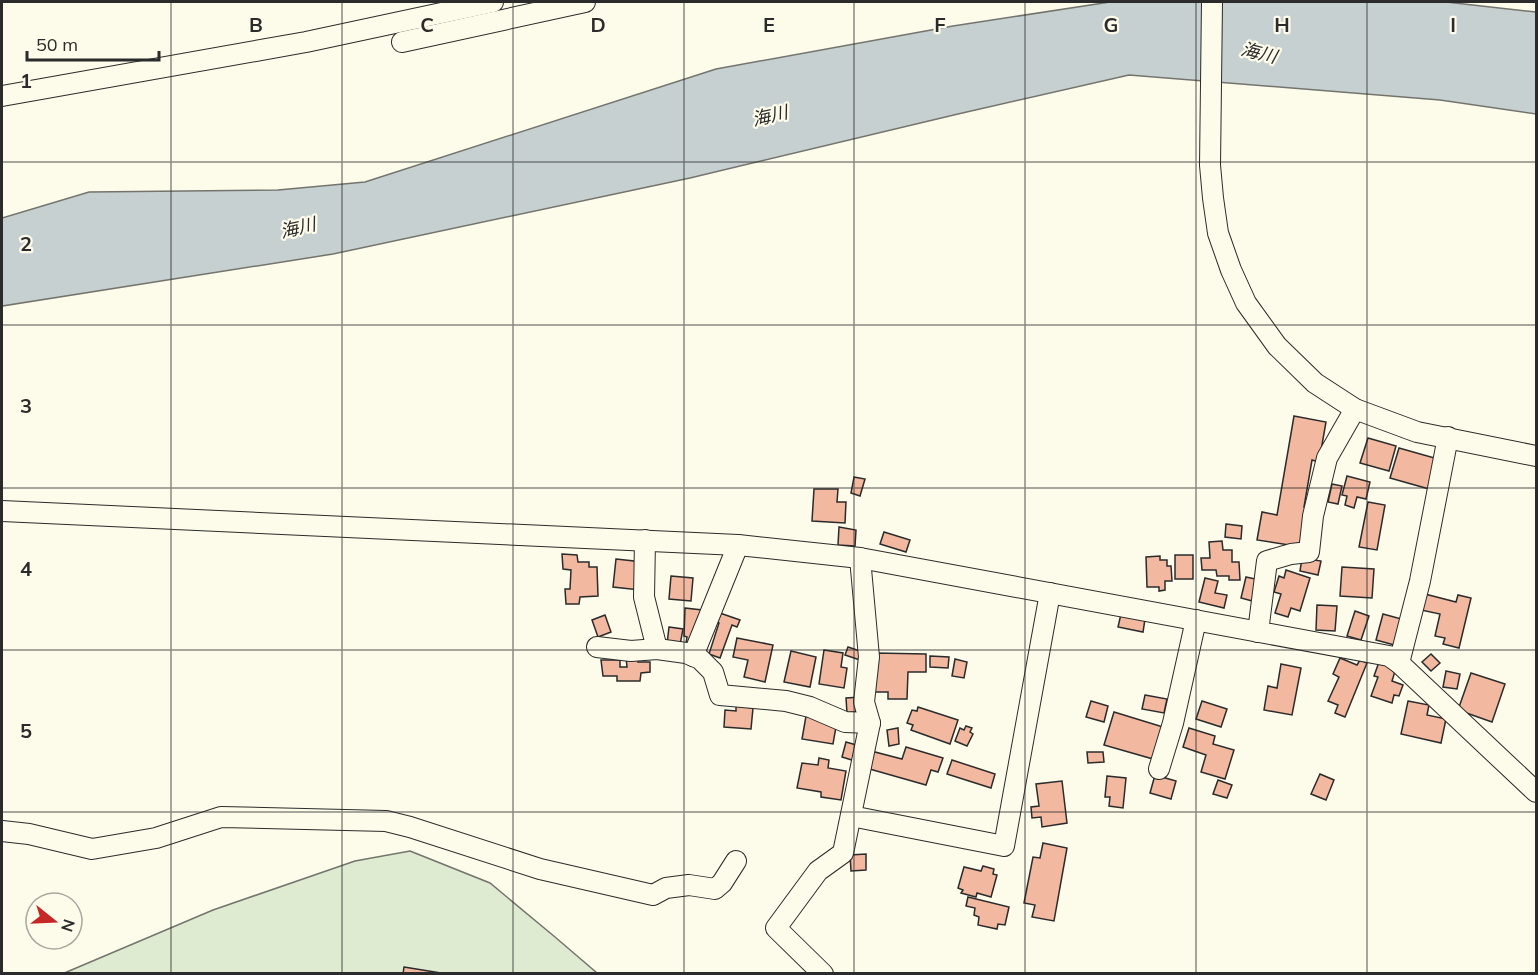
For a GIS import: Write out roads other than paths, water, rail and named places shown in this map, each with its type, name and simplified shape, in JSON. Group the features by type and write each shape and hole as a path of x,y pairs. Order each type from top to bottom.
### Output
{"street":[{"path":"2,96 306,42 493,2"},
{"path":"402,42 585,2"},
{"path":"1212,2 1210,165 1218,233 1246,303 1276,346 1315,383 1356,409 1417,432 1536,456"},
{"path":"1258,632 1267,561 1291,554 1309,552 1313,516 1327,458 1356,409"},
{"path":"1399,663 1420,582 1448,437"},
{"path":"2,511 738,545 860,558 1389,656 1536,792"},
{"path":"645,540 644,597 657,649"},
{"path":"693,656 738,545"},
{"path":"823,974 776,928 818,871 843,853 870,723 864,702 869,657 860,558"},
{"path":"851,816 1004,846 1050,593"},
{"path":"1159,769 1173,723 1196,620"},
{"path":"597,646 631,651 657,649 686,653 700,659 713,672 720,695 786,700 810,707 845,722 870,723"},
{"path":"2,831 30,834 92,849 156,838 221,818 386,821 540,869 653,895 666,888 689,885 715,889 722,883 736,861"}],"water":[{"name":"海川","path":"1110,2 1446,2 1536,12 1536,114 1440,100 1129,75 690,178 333,254 2,306 2,218 89,192 278,190 365,182 716,69 953,26"}]}
